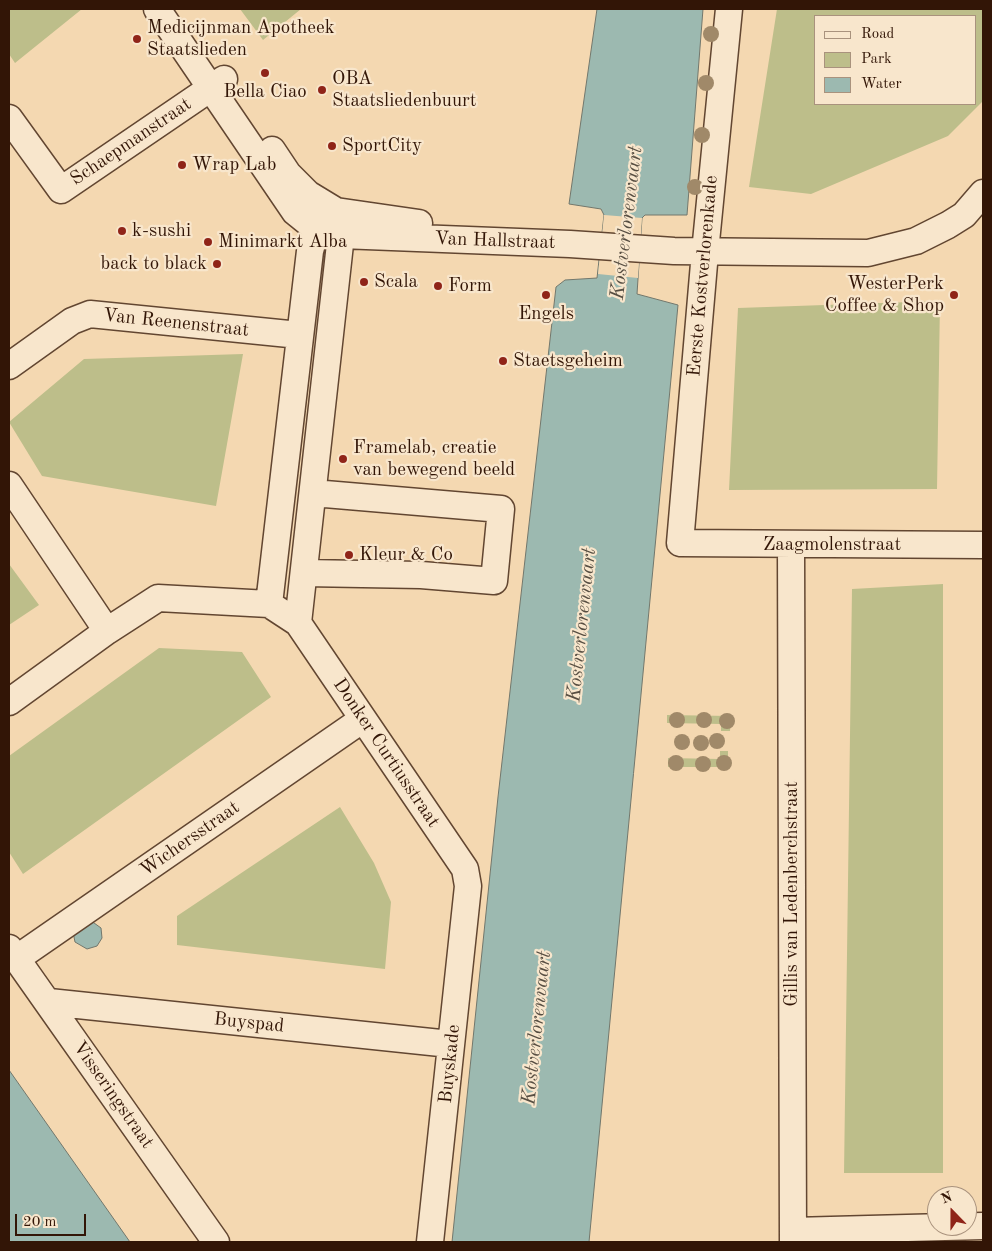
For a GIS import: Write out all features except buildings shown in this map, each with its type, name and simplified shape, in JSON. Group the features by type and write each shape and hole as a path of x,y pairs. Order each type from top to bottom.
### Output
{"street":[{"name":"Van Hallstraat","path":"157,9 288,174 339,223 570,244 705,252"},
{"name":"Van Hallstraat","path":"177,9 218,84 294,212 316,229"},
{"name":"Eerste Kostverlorenkade","path":"680,544 705,252 729,9"},
{"name":"Schaepmanstraat","path":"9,118 61,190 218,84"},
{"path":"826,254 877,242 904,231 946,209 983,184"},
{"path":"705,252 868,253 916,241 964,215 983,193"},
{"path":"9,702 107,631 158,598 269,604 310,251 316,229 339,223 330,417 313,492 298,623"},
{"name":"Van Reenenstraat","path":"9,366 72,321 90,314 299,335"},
{"path":"290,413 330,417"},
{"path":"9,485 107,631"},
{"path":"304,572 421,575 494,581 502,509 313,492"},
{"name":"Zaagmolenstraat","path":"680,544 983,545"},
{"name":"Gillis van Ledenberchstraat","path":"791,545 793,1236"},
{"name":"Donker Curtiusstraat","path":"269,604 298,623 465,869 468,886"},
{"name":"Wichersstraat","path":"12,953 363,719"},
{"name":"Buyskade","path":"430,1242 452,1059 450,1044 455,1025 468,886"},
{"name":"Visseringstraat","path":"12,953 49,1002 216,1242"},
{"name":"Buyspad","path":"49,1002 450,1044"},
{"path":"793,1236 927,1229"}],"green space":[{"path":"9,9 82,9 15,63 9,54"},
{"path":"240,9 301,9 263,40"},
{"path":"777,9 983,9 983,101 948,136 811,194 749,187"},
{"path":"940,301 937,489 729,490 738,308"},
{"path":"243,354 216,506 42,476 9,422 84,359"},
{"path":"9,564 39,605 9,625"},
{"path":"943,584 943,1173 844,1173 852,589"},
{"path":"159,648 242,652 271,697 23,874 9,852 9,756"},
{"path":"667,715 731,716 730,731 721,731 721,724 667,723"},
{"path":"720,751 728,751 728,767 668,767 668,758 720,759"},
{"path":"340,807 374,863 391,902 385,969 177,945 177,916"}],"water":[{"name":"Kostverlorenvaart","path":"597,9 703,9 687,215 645,215 642,218 637,294 678,305 589,1242 452,1242 498,797 556,287 565,280 597,278 604,215 601,209 569,204"},
{"path":"90,920 101,928 102,938 97,946 87,949 75,942 73,932"},
{"path":"9,1070 130,1242 9,1242"}],"pier":[{"path":"604,215 642,218 638,278 598,274"}],"place":[{"name":"Medicijnman Apotheek Staatslieden","path":"137,39"},
{"name":"Bella Ciao","path":"265,73"},
{"name":"OBA Staatsliedenbuurt","path":"322,90"},
{"name":"SportCity","path":"332,146"},
{"name":"Wrap Lab","path":"182,165"},
{"name":"k-sushi","path":"122,231"},
{"name":"Minimarkt Alba","path":"208,242"},
{"name":"back to black","path":"217,264"},
{"name":"Scala","path":"364,282"},
{"name":"Form","path":"438,286"},
{"name":"Engels","path":"546,295"},
{"name":"WesterPerk Coffee & Shop","path":"954,295"},
{"name":"Staetsgeheim","path":"503,361"},
{"name":"Framelab, creatie van bewegend beeld","path":"343,459"},
{"name":"Kleur & Co","path":"349,555"}]}
